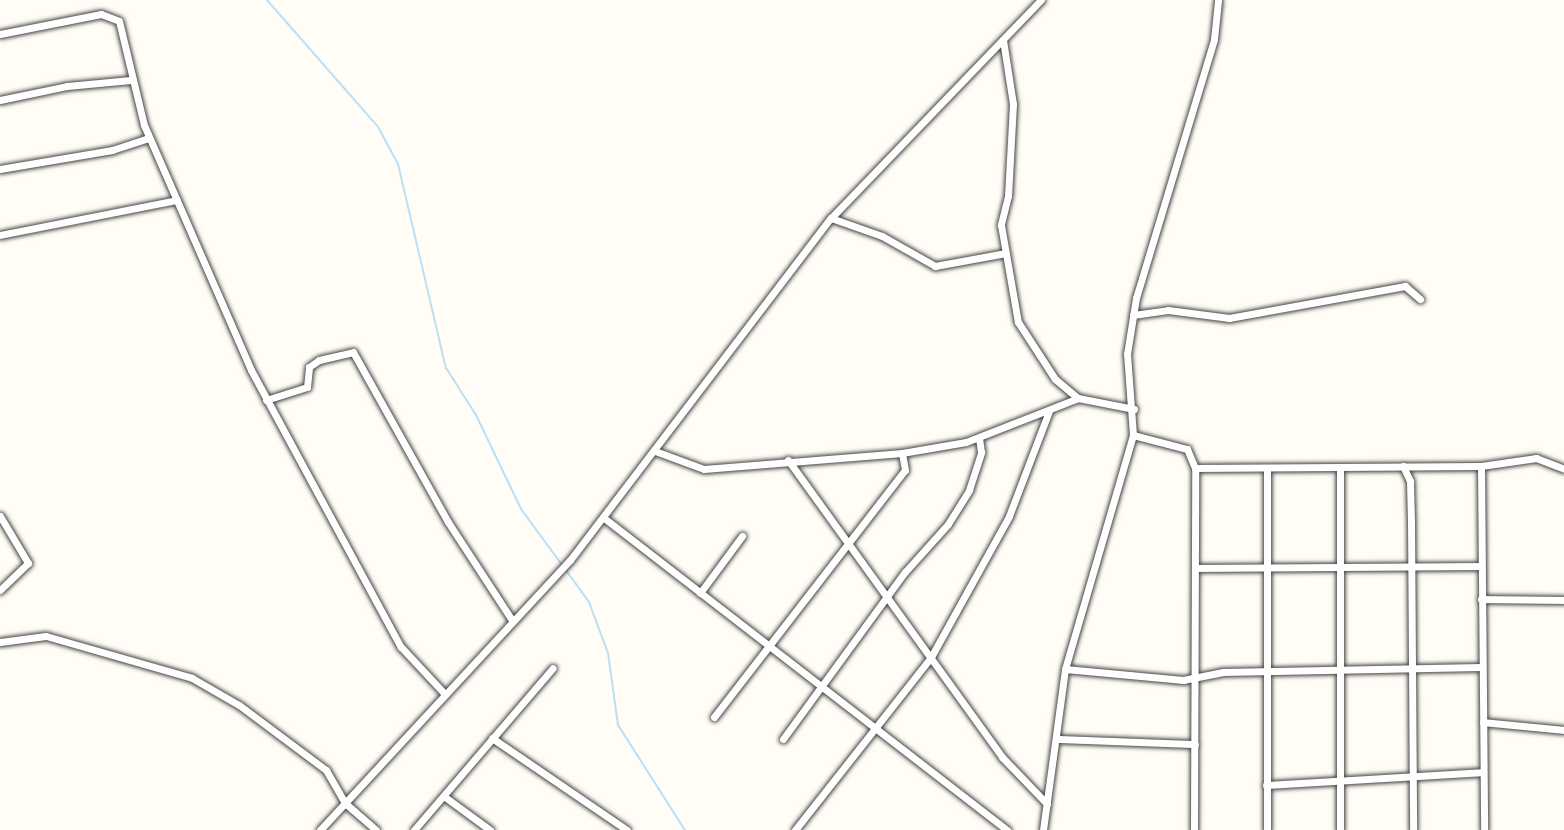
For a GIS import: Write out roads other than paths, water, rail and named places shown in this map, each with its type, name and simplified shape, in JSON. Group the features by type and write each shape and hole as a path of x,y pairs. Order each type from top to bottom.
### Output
{"street":[{"path":"320,830 443,692 570,560 656,451 831,218 1041,0"},
{"path":"1043,830 1065,669 1133,435 1134,409 1127,354 1133,315 1182,135 1214,39 1218,0"},
{"path":"0,34 112,15 119,21 131,80 149,138 266,400 401,647 443,692"},
{"path":"1003,40 1013,104 1008,196 1001,214 1022,331 1058,383 1078,398 1134,409"},
{"path":"0,100 67,86 131,80"},
{"path":"0,169 112,150 149,138"},
{"path":"0,235 177,201"},
{"path":"831,218 881,236 935,265 1006,253"},
{"path":"1133,315 1168,310 1229,318 1405,286 1420,299"},
{"path":"266,400 307,387 309,367 319,360 353,352 448,522 512,620"},
{"path":"656,451 676,462 704,469 788,460 902,453 979,438 992,428 1049,411 1078,398"},
{"path":"795,830 932,657 1009,516 1049,411"},
{"path":"1133,435 1187,449 1195,468 1197,568 1194,830"},
{"path":"783,739 969,491 981,452 979,438"},
{"path":"714,717 905,470 902,453"},
{"path":"1195,468 1481,466 1536,457 1564,469"},
{"path":"788,460 1002,757 1047,804"},
{"path":"1403,466 1410,481 1413,830"},
{"path":"1481,466 1484,830"},
{"path":"1267,469 1267,830"},
{"path":"1340,469 1340,830"},
{"path":"0,516 28,563 0,590"},
{"path":"604,517 822,689 1007,830"},
{"path":"699,593 743,536"},
{"path":"1197,568 1480,566"},
{"path":"1481,599 1564,600"},
{"path":"0,642 46,636 182,673 239,705 326,770 345,803 376,830"},
{"path":"1065,669 1158,680 1268,670 1481,667"},
{"path":"414,830 553,668"},
{"path":"1483,723 1564,730"},
{"path":"492,738 627,830"},
{"path":"1056,739 1195,744"},
{"path":"1266,785 1340,778 1482,772"},
{"path":"445,797 490,830"}],"waterway":[{"path":"267,0 378,127 398,164 446,368 476,415 521,509 562,565"},
{"path":"565,569 589,602 608,653 618,725 685,830"}]}
